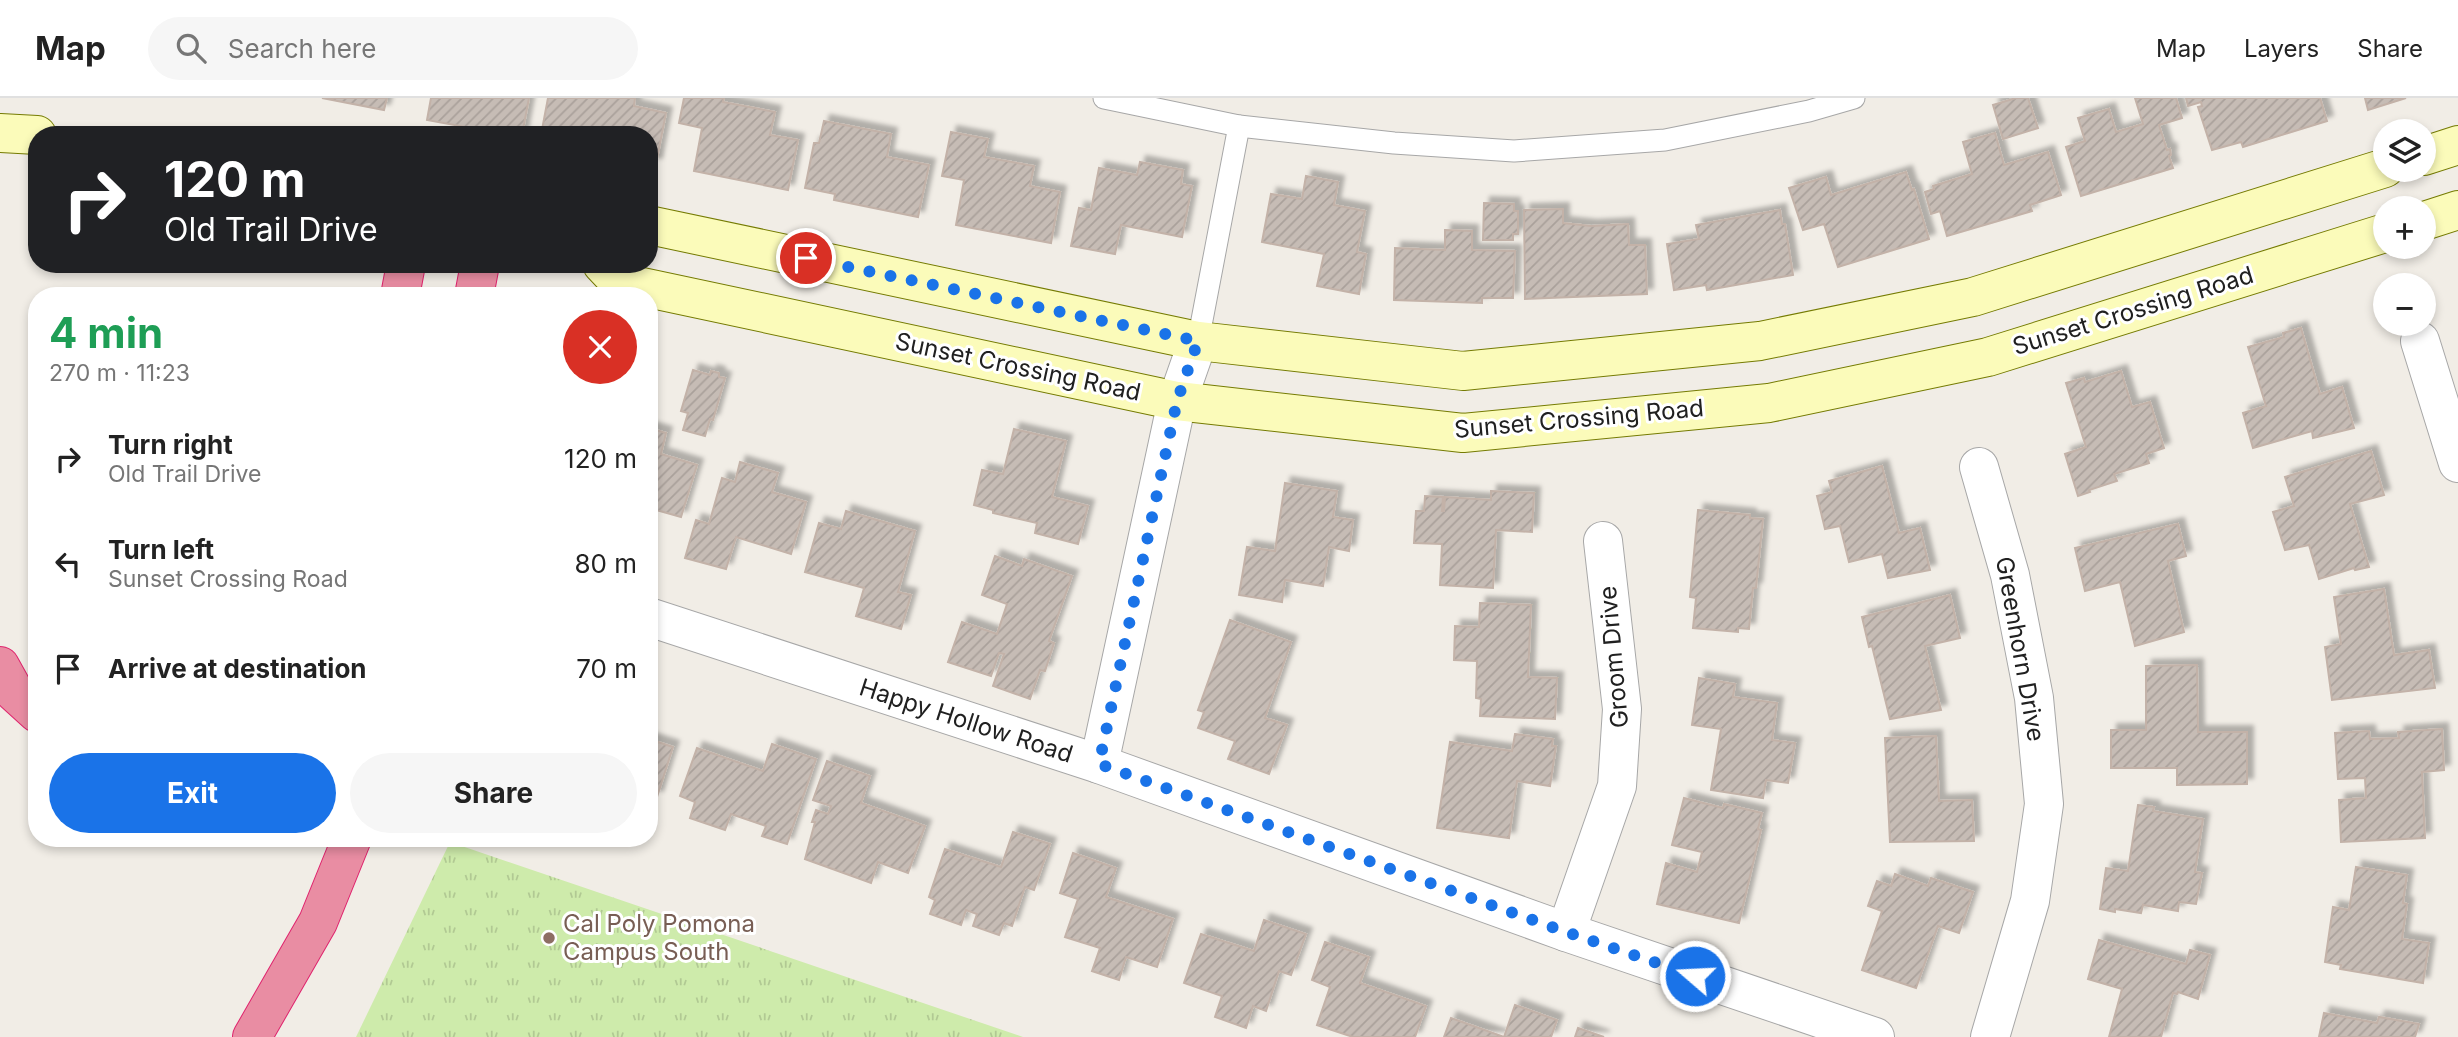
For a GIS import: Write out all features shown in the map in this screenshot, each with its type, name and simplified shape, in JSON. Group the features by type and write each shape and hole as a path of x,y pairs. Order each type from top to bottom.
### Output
{"highway":[{"path":"0,666 15,694 28,705"},
{"path":"252,1037 318,922 348,847"}],"street":[{"path":"0,133 28,135"},
{"path":"2436,152 2458,145"},
{"path":"658,227 1198,341 1463,371 1760,341 1973,297 2373,172"},
{"path":"2436,217 2458,210"},
{"name":"Sunset Crossing Road","path":"658,290 1177,401 1463,433 1769,403 1988,357 2373,237"},
{"name":"Sunset Crossing Road","path":"611,273 620,282 643,287"},
{"path":"1099,764 1177,401 1198,341"},
{"path":"2420,341 2458,463"},
{"name":"Greenhorn Drive","path":"1979,467 2010,575 2035,698 2044,804 2030,901 1990,1037"},
{"name":"Groom Drive","path":"1566,932 1617,786 1622,709 1603,541"},
{"name":"Happy Hollow Road","path":"658,620 1099,764 1566,932 1875,1037"}],"lane":[{"path":"1104,98 1239,127 1394,143 1514,151 1665,140 1809,111 1854,98"},
{"path":"1198,341 1239,127"}],"green space":[{"name":"Cal Poly Pomona Campus South","path":"448,847 465,847 1023,1037 356,1037"}],"building":[{"path":"322,98 387,98 384,110"},
{"path":"431,98 529,98 524,126 460,126 427,120"},
{"path":"548,98 635,98 634,106 666,113 658,154 658,126 543,126"},
{"path":"684,98 724,98 723,102 775,112 770,135 798,140 788,190 694,171 702,128 679,123"},
{"path":"2016,98 2028,98 2038,128 2003,139 1993,105"},
{"path":"2135,98 2176,98 2182,118 2159,125 2167,150 2170,149 2173,168 2081,196 2066,147 2085,141 2078,118 2109,109 2116,132 2143,124"},
{"path":"2186,98 2320,98 2327,121 2243,147 2241,142 2212,150 2198,107 2202,106 2201,102 2188,106"},
{"path":"2365,98 2406,98 2368,110"},
{"path":"824,121 891,134 887,157 929,165 918,217 834,200 835,194 805,188 814,143 819,143"},
{"path":"951,132 988,139 984,157 1034,166 1030,186 1060,192 1051,243 956,225 964,180 942,176"},
{"path":"1995,133 2004,165 2048,152 2061,195 2030,205 2032,211 1947,236 1940,211 1931,214 1925,192 1934,189 1933,186 1972,174 1963,142"},
{"path":"1140,162 1183,170 1181,184 1192,186 1182,237 1121,225 1115,254 1071,246 1079,208 1091,210 1099,168 1137,175"},
{"path":"1906,172 1929,239 1838,267 1824,224 1803,230 1789,188 1826,177 1831,195"},
{"path":"1306,176 1338,182 1334,205 1365,211 1357,252 1366,254 1359,294 1317,286 1324,254 1262,242 1271,194 1302,199"},
{"path":"1484,203 1514,204 1514,211 1518,211 1518,234 1513,234 1513,240 1483,240"},
{"path":"1563,209 1563,223 1591,226 1628,224 1629,245 1645,245 1647,294 1525,299 1524,210"},
{"path":"1780,210 1782,224 1785,224 1793,275 1707,290 1706,285 1674,290 1667,244 1699,239 1696,225"},
{"path":"1445,230 1472,231 1472,250 1515,251 1513,298 1482,298 1482,303 1394,300 1395,248 1445,250"},
{"path":"2301,328 2320,394 2342,387 2354,428 2313,438 2312,431 2253,448 2243,413 2266,406 2248,347 2284,337 2283,333"},
{"path":"693,370 710,375 711,371 719,373 719,377 725,378 713,420 710,419 705,436 683,430 688,413 681,411"},
{"path":"2121,371 2132,407 2150,402 2164,448 2146,454 2149,463 2114,474 2117,481 2078,496 2065,454 2086,447 2066,383 2084,378 2085,382"},
{"path":"1014,429 1066,441 1052,497 1088,506 1078,544 1035,533 1037,523 993,513 993,510 974,505 982,470 1003,474"},
{"path":"658,431 666,433 661,454 697,465 681,517 658,511"},
{"path":"2371,451 2384,495 2350,504 2369,567 2354,568 2319,579 2309,545 2285,550 2273,512 2294,506 2285,477"},
{"path":"740,462 778,473 772,492 806,502 791,554 736,537 726,569 685,558 696,520 709,524 722,478 735,482"},
{"path":"1882,466 1899,533 1920,528 1930,570 1888,578 1882,554 1849,562 1840,526 1825,529 1817,496 1832,492 1829,481"},
{"path":"1285,483 1337,491 1333,517 1353,520 1349,551 1329,547 1323,586 1285,580 1282,602 1239,595 1247,547 1275,551"},
{"path":"1491,491 1534,493 1532,532 1496,530 1493,588 1440,585 1442,544 1414,543 1416,511 1424,511 1425,496 1443,497 1444,511 1445,497 1491,500"},
{"path":"1698,510 1750,515 1750,518 1763,519 1749,629 1738,628 1738,632 1693,628 1696,598 1690,597"},
{"path":"846,511 915,531 898,592 911,595 901,629 856,616 864,588 805,572 819,523 841,529"},
{"path":"2178,524 2186,556 2168,561 2184,632 2135,646 2120,582 2085,591 2075,548"},
{"path":"995,556 1022,566 1024,559 1072,576 1049,641 1054,643 1045,671 1040,670 1030,699 993,686 1004,654 999,653 991,676 948,662 962,622 997,634 1007,604 982,595"},
{"path":"2384,589 2394,655 2429,650 2435,688 2332,700 2325,647 2341,644 2334,597"},
{"path":"1950,595 1960,638 1925,646 1941,710 1890,719 1862,617"},
{"path":"1480,603 1531,605 1528,677 1557,678 1555,719 1480,716 1481,699 1476,698 1477,661 1454,660 1455,626 1479,627"},
{"path":"1230,620 1291,642 1265,718 1287,725 1269,774 1228,759 1235,741 1198,728 1204,712 1198,710"},
{"path":"2197,665 2198,732 2247,732 2247,784 2177,785 2177,768 2111,768 2111,730 2146,730 2146,666"},
{"path":"1699,678 1735,684 1733,697 1777,703 1772,740 1795,743 1788,783 1766,780 1763,798 1711,790 1721,729 1692,725"},
{"path":"2442,729 2444,770 2422,772 2425,838 2341,842 2339,800 2366,798 2365,778 2338,779 2335,733 2369,731 2370,739 2399,738 2398,732"},
{"path":"1515,734 1553,739 1552,746 1556,746 1550,786 1517,781 1509,838 1437,828 1450,742 1512,751"},
{"path":"1936,736 1939,801 1972,800 1974,841 1890,842 1885,738"},
{"path":"658,742 673,747 658,794"},
{"path":"772,744 816,759 787,844 762,836 766,826 731,814 725,830 690,818 695,802 680,796 697,748 763,771"},
{"path":"827,761 870,776 861,803 925,826 908,873 878,862 871,883 805,859 816,810 828,814 831,806 813,800"},
{"path":"1684,798 1723,808 1724,804 1762,813 1758,829 1761,830 1739,923 1657,904 1666,863 1697,872 1702,852 1672,845"},
{"path":"2138,805 2154,807 2153,811 2203,819 2195,872 2202,873 2196,904 2179,902 2178,911 2143,905 2141,913 2100,909 2106,868 2128,871"},
{"path":"1013,832 1050,844 1034,890 1025,887 1012,926 1004,923 999,935 973,926 977,914 966,910 961,925 930,914 935,900 929,897 945,849 1001,867"},
{"path":"1073,853 1116,868 1106,897 1173,919 1157,967 1126,957 1119,980 1092,971 1100,948 1065,937 1078,899 1060,893"},
{"path":"2356,867 2407,875 2403,903 2407,904 2402,939 2429,943 2423,983 2340,969 2341,965 2325,962 2333,907 2349,910"},
{"path":"1895,874 1928,886 1931,878 1973,892 1959,933 1938,926 1916,988 1862,970 1882,911 1868,906 1877,881 1891,886"},
{"path":"1264,920 1306,934 1291,975 1279,971 1266,1011 1253,1006 1246,1028 1215,1017 1222,996 1184,983 1201,934 1254,951"},
{"path":"2099,940 2186,964 2190,950 2210,955 2198,999 2178,992 2173,993 2161,1037 2109,1037 2122,989 2088,979"},
{"path":"1325,942 1369,957 1360,983 1426,1006 1415,1037 1353,1037 1317,1025 1330,987 1312,980"},
{"path":"1515,1005 1557,1020 1551,1037 1504,1037"},
{"path":"2324,1013 2377,1023 2379,1017 2419,1024 2415,1037 2319,1037"},
{"path":"1451,1018 1504,1037 1444,1037"},
{"path":"1578,1028 1604,1037 1575,1037"}],"place":[{"name":"Cal Poly Pomona Campus South","path":"549,938"}],"route":[{"path":"806,258 1198,341 1177,401 1099,764 1695,976"}]}
